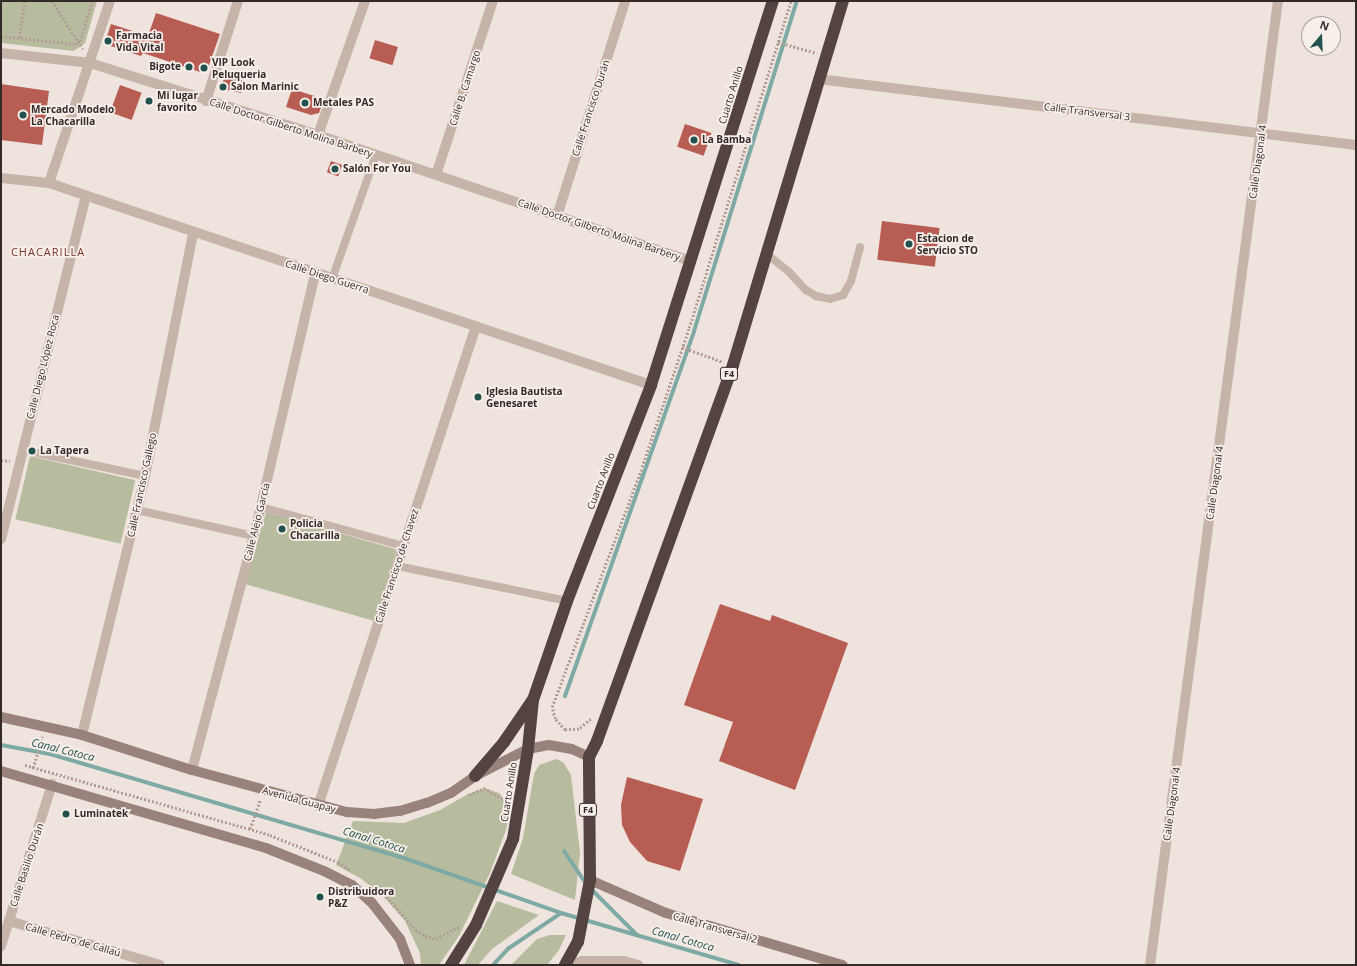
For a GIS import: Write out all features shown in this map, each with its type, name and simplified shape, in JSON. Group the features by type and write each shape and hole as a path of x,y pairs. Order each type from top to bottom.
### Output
{"highway":[{"name":"Cuarto Anillo","path":"451,965 476,925 513,839 528,749 533,700 567,601 650,385 691,261 773,1"},
{"name":"F4","path":"566,965 578,942 587,903 590,880 589,758 597,741 732,365 768,255 818,79 842,1"},
{"path":"475,776 504,742 533,700"}],"main road":[{"name":"Avenida Guapay","path":"1,717 82,736 192,770 318,806 347,812 374,814 400,811 451,793 475,776 528,749 549,745 572,749 589,758"},
{"path":"1,770 266,848 324,871 352,885 372,902 400,939 410,965"},
{"name":"Calle Transversal 2","path":"590,880 666,913 843,965"}],"street":[{"path":"49,183 110,1"},
{"path":"206,101 238,1"},
{"path":"318,135 365,1"},
{"name":"Calle B. Camargo","path":"436,175 493,1"},
{"name":"Calle Francisco Durán","path":"557,216 625,1"},
{"name":"Calle Diagonal 4","path":"1150,965 1262,134 1278,1"},
{"name":"Calle Doctor Gilberto Molina Barbery","path":"1,53 90,63 206,101 318,135 691,261"},
{"name":"Calle Transversal 3","path":"818,79 1356,145"},
{"name":"Calle Diego Guerra","path":"1,178 49,183 193,233 650,385"},
{"name":"Calle Diego López Roca","path":"1,539 86,196"},
{"name":"Calle Francisco Gallego","path":"82,736 145,476 193,233"},
{"name":"Calle Alejo García","path":"192,770 254,536 315,273"},
{"name":"Calle Francisco de Chavez","path":"318,806 476,326"},
{"name":"Calle Basilio Durán","path":"1,946 52,784"},
{"name":"Calle Pedro de Callaú","path":"9,921 160,965"},
{"path":"566,965 582,961 624,960 638,965"}],"lane":[{"path":"332,279 376,155"},
{"path":"768,255 789,272 806,290 816,296 830,299 843,295 851,281 860,246"},
{"path":"23,450 145,476"},
{"path":"261,507 404,546"},
{"path":"137,510 254,536"},
{"path":"398,566 567,601"}],"path":[{"path":"20,38 25,1"},
{"path":"52,1 80,41"},
{"path":"80,41 92,1"},
{"path":"565,730 555,719 552,707 639,474 682,347 780,43 791,1"},
{"path":"1,36 69,45 80,41"},
{"path":"780,43 811,52"},
{"path":"682,347 724,363"},
{"path":"42,737 34,766 251,827 338,862 355,874"},
{"path":"496,795 505,800 508,810"},
{"path":"251,827 260,802"},
{"path":"366,882 389,899 413,927 425,936 436,939 454,931 464,923"}],"green space":[{"path":"1,1 97,1 85,43 74,51 1,43"},
{"path":"30,456 135,480 121,544 15,519"},
{"path":"266,512 397,549 376,622 245,584"},
{"path":"556,759 563,762 571,775 580,853 575,900 511,874 523,838 534,774 539,765"},
{"path":"484,788 499,793 505,800 509,815 506,830 490,873 459,936 439,965 421,965 420,953 405,921 384,897 360,878 336,865 353,821 404,823 440,810 468,794"},
{"path":"497,901 539,915 492,949 478,965 464,965"},
{"path":"550,935 566,935 559,950 547,965 511,965 537,939"}],"building":[{"path":"156,13 220,34 208,68 200,72 143,53 141,56 108,45 106,39 111,24 148,36"},
{"path":"375,40 398,47 392,65 369,58"},
{"path":"226,75 245,81 241,93 230,90 223,91 221,85"},
{"name":"Mercado Modelo La Chacarilla","path":"1,84 49,91 42,145 1,140"},
{"path":"120,85 142,93 132,120 110,112"},
{"name":"Metales PAS","path":"292,89 324,99 319,113 311,115 286,107"},
{"name":"La Bamba","path":"685,124 711,133 704,156 677,147"},
{"name":"Salón For You","path":"331,161 342,165 338,176 327,172"},
{"name":"Estacion de Servicio STO","path":"882,221 940,228 935,267 877,260"},
{"path":"720,604 770,621 772,615 848,643 795,790 719,761 733,722 684,705"},
{"path":"627,777 703,799 680,871 647,861 630,842 622,825 621,805"}],"waterway":[{"path":"565,696 694,331 797,1"},
{"name":"Canal Cotoca","path":"1,745 50,754 404,858 561,913 739,965"},
{"path":"564,851 586,884"},
{"path":"591,889 637,935"},
{"path":"493,965 509,948 561,913"}],"place":[{"name":"Farmacia Vida Vital","path":"108,41"},
{"name":"Bigote","path":"189,67"},
{"name":"VIP Look Peluqueria","path":"204,68"},
{"name":"Salon Marinic","path":"223,87"},
{"name":"Mi lugar favorito","path":"149,101"},
{"name":"Metales PAS","path":"305,103"},
{"name":"Mercado Modelo La Chacarilla","path":"23,115"},
{"name":"La Bamba","path":"694,140"},
{"name":"Salón For You","path":"335,169"},
{"name":"Estacion de Servicio STO","path":"909,244"},
{"name":"Iglesia Bautista Genesaret","path":"478,397"},
{"name":"La Tapera","path":"32,451"},
{"name":"Policia Chacarilla","path":"282,529"},
{"name":"Luminatek","path":"66,814"},
{"name":"Distribuidora P&Z","path":"320,897"}],"district":[{"name":"CHACARILLA","path":"48,252"}]}
